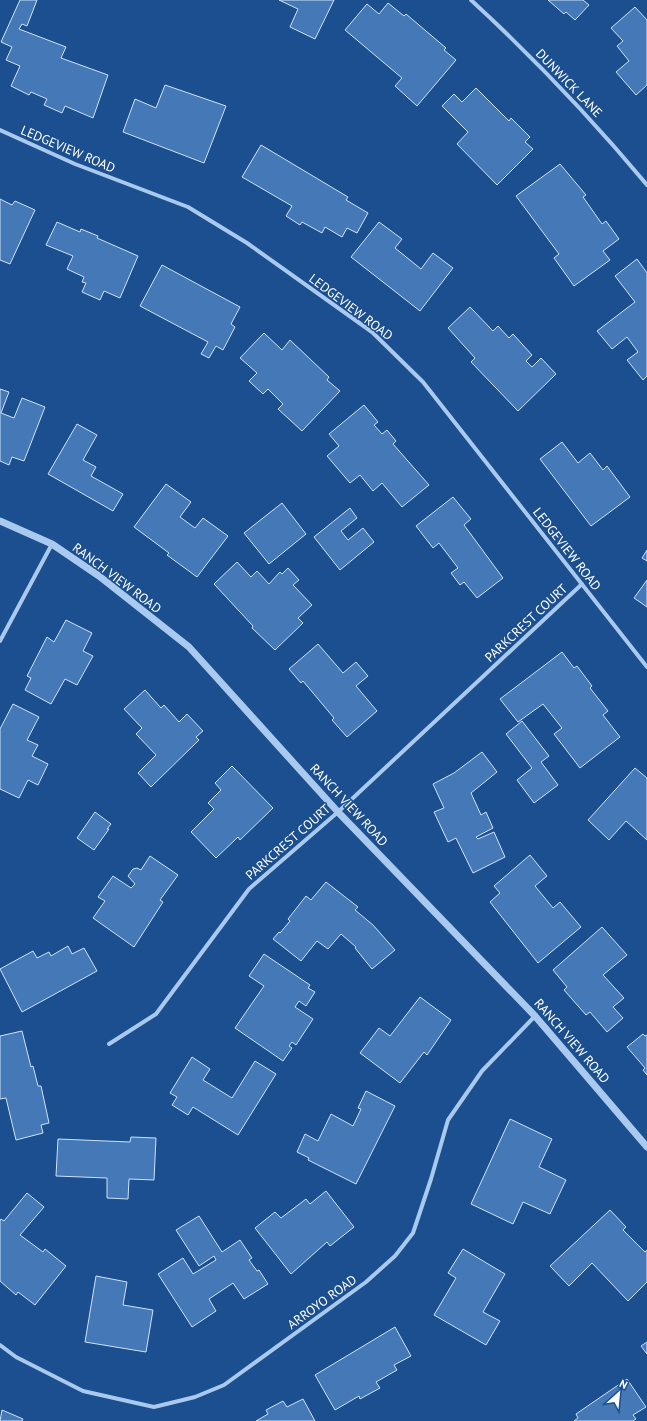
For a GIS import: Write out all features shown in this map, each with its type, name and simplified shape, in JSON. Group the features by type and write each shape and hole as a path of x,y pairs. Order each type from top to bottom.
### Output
{"street":[{"name":"DUNWICK LANE","path":"471,0 507,34 604,134 647,185"},
{"name":"LEDGEVIEW ROAD","path":"0,130 74,164 188,207 247,243 372,332 423,382 647,666"},
{"name":"RANCH VIEW ROAD","path":"0,521 52,544 99,576 189,647 338,812 535,1016 647,1147"},
{"path":"0,642 52,544"},
{"name":"PARKCREST COURT","path":"109,1044 156,1014 249,889 338,812 582,584"},
{"name":"ARROYO ROAD","path":"0,1345 16,1357 83,1391 154,1407 195,1397 224,1385 366,1282 395,1256 413,1233 431,1179 448,1120 482,1070 535,1016"}],"building":[{"path":"20,0 37,0 27,26 22,24 19,29 66,47 61,58 108,75 93,118 65,106 62,113 44,105 47,99 31,92 29,95 11,86 20,66 6,60 12,47 1,42"},
{"path":"279,0 334,0 315,39 290,27 298,9"},
{"path":"548,0 583,0 589,5 575,20 566,12 564,14"},
{"path":"388,3 404,16 406,14 446,48 444,50 456,60 417,106 395,86 402,78 345,30 367,4 379,14"},
{"path":"635,7 647,20 647,85 636,95 616,72 629,61 617,46 623,41 611,28"},
{"path":"165,85 226,106 204,163 123,132 135,99 156,108"},
{"path":"476,88 509,121 511,118 530,137 525,142 533,149 497,185 457,144 468,132 442,106 454,94 462,102"},
{"path":"261,145 348,197 346,200 368,213 357,233 347,228 342,237 325,227 322,233 302,222 300,225 286,216 292,206 242,177"},
{"path":"560,164 586,195 583,197 602,224 606,221 619,239 603,251 610,260 574,286 554,258 559,254 516,196"},
{"path":"0,199 12,205 15,201 35,210 10,264 0,260"},
{"path":"57,222 80,232 81,229 98,236 97,238 138,256 120,298 104,291 100,300 82,292 86,283 82,282 84,277 67,269 73,256 46,245"},
{"path":"379,222 402,239 395,248 421,269 433,253 453,268 420,311 351,257"},
{"path":"637,259 647,273 647,376 643,380 627,360 638,352 627,337 612,349 597,331 635,302 615,276"},
{"path":"162,265 240,307 231,324 235,327 223,350 216,346 209,358 201,354 208,342 140,306"},
{"path":"470,307 493,331 498,326 509,338 513,334 532,355 526,361 532,367 541,358 556,374 518,411 471,362 475,358 448,328"},
{"path":"264,333 282,350 290,340 329,377 327,380 340,391 302,431 278,409 283,404 268,389 263,394 249,381 257,373 240,358"},
{"path":"0,389 9,392 1,413 14,418 22,398 45,407 24,461 12,457 9,465 0,461"},
{"path":"364,405 378,422 374,425 382,434 387,430 396,441 393,444 429,485 402,507 382,483 373,491 360,475 350,483 327,456 339,446 329,434"},
{"path":"77,424 97,435 83,460 96,467 91,476 123,494 113,511 48,474"},
{"path":"562,442 578,463 590,453 603,470 607,466 630,497 591,526 540,459"},
{"path":"166,484 191,502 180,517 195,528 203,518 228,536 197,577 167,555 169,553 134,527"},
{"path":"453,497 471,519 464,525 503,578 477,598 464,582 460,585 451,573 458,568 439,543 433,548 416,526"},
{"path":"282,503 306,534 269,564 244,533"},
{"path":"350,508 357,518 341,531 348,540 363,528 374,542 340,570 314,537"},
{"path":"647,550 647,561 642,558"},
{"path":"237,562 251,577 257,571 269,584 280,572 282,574 288,568 299,580 293,585 312,605 298,618 303,623 275,650 252,628 253,626 214,584"},
{"path":"647,580 647,607 634,598"},
{"path":"66,620 92,633 83,651 93,656 77,685 65,679 51,704 25,690 31,678 27,676 47,637 54,642"},
{"path":"318,644 343,673 356,662 368,676 356,686 377,711 347,737 332,720 334,718 303,681 301,683 289,669"},
{"path":"562,652 574,668 577,666 592,686 590,688 608,711 603,715 620,737 580,768 554,734 562,728 543,704 518,722 500,699"},
{"path":"145,690 161,708 164,705 179,722 187,714 203,731 196,737 199,740 151,787 138,773 156,755 136,734 142,728 124,709"},
{"path":"13,704 39,717 27,740 38,745 32,756 48,764 38,785 28,780 19,798 0,789 0,729"},
{"path":"522,721 549,756 541,762 558,785 534,803 517,780 532,768 506,734"},
{"path":"482,752 497,772 471,793 481,815 486,812 493,828 476,837 478,839 494,832 505,857 473,873 456,838 448,842 434,812 444,808 433,784 454,773"},
{"path":"232,766 273,808 240,840 238,837 216,858 191,832 214,809 208,803 221,790 215,783"},
{"path":"635,768 647,778 647,840 626,821 609,840 588,820"},
{"path":"95,812 111,824 94,850 77,838"},
{"path":"530,855 547,876 535,886 553,908 560,902 581,927 538,963 490,902 500,893 494,886"},
{"path":"150,856 178,875 160,900 163,902 134,947 93,918 105,901 98,897 113,876 131,888 135,884 128,876 133,869 137,868 141,870"},
{"path":"326,882 358,907 355,910 373,925 395,950 372,969 355,948 356,947 341,934 328,949 317,941 301,961 273,939 290,921 288,919 306,896 311,900"},
{"path":"602,927 627,955 603,975 624,998 613,1007 623,1018 607,1032 590,1012 586,1015 564,990 567,987 553,970"},
{"path":"68,946 72,954 84,948 97,971 22,1012 0,969 33,951 37,958 49,952 51,956"},
{"path":"264,954 310,985 308,988 315,992 306,1006 299,1001 295,1007 313,1019 296,1045 292,1042 289,1046 292,1048 283,1061 235,1028 264,986 249,976"},
{"path":"420,997 451,1020 427,1055 424,1052 400,1083 360,1053 379,1028 390,1036"},
{"path":"22,1031 31,1067 33,1066 38,1086 41,1086 49,1123 41,1125 43,1133 16,1140 6,1098 0,1099 0,1036"},
{"path":"643,1034 645,1036 647,1035 647,1075 643,1070 645,1068 627,1047"},
{"path":"192,1057 210,1069 203,1080 232,1098 255,1061 276,1074 238,1135 193,1107 188,1115 172,1105 177,1097 170,1093"},
{"path":"366,1091 395,1106 356,1184 308,1160 309,1158 297,1152 305,1134 318,1141 331,1114 353,1126 361,1109 358,1108"},
{"path":"510,1119 552,1139 539,1167 566,1180 550,1214 523,1202 513,1224 471,1204"},
{"path":"131,1137 156,1138 154,1180 129,1179 128,1199 107,1198 107,1178 56,1176 58,1139 130,1142"},
{"path":"326,1191 354,1227 330,1246 327,1242 291,1274 255,1228 275,1212 281,1218 306,1199 310,1204"},
{"path":"27,1193 44,1207 20,1235 43,1252 45,1249 66,1266 35,1305 18,1292 16,1295 0,1281 0,1221 1,1219 4,1221"},
{"path":"610,1210 626,1227 623,1230 645,1252 647,1250 647,1282 628,1301 592,1263 569,1286 550,1266"},
{"path":"199,1216 222,1252 240,1240 252,1258 249,1260 257,1271 259,1270 268,1284 244,1299 233,1283 209,1299 216,1311 192,1327 158,1274 183,1258 193,1274 216,1260 214,1256 199,1266 176,1230"},
{"path":"463,1249 505,1274 483,1312 500,1321 486,1345 434,1315 456,1278 448,1273"},
{"path":"96,1276 127,1282 123,1305 153,1310 146,1352 85,1342"},
{"path":"395,1327 411,1356 394,1365 397,1370 376,1382 380,1388 360,1399 359,1396 335,1410 315,1375"},
{"path":"647,1342 647,1354 641,1346"},
{"path":"627,1379 646,1407 633,1415 636,1419 633,1421 574,1421 578,1418 576,1414"},
{"path":"303,1399 315,1421 256,1421 268,1414 266,1410 283,1401 287,1407"},
{"path":"2,1410 23,1419 22,1421 0,1421"}]}
